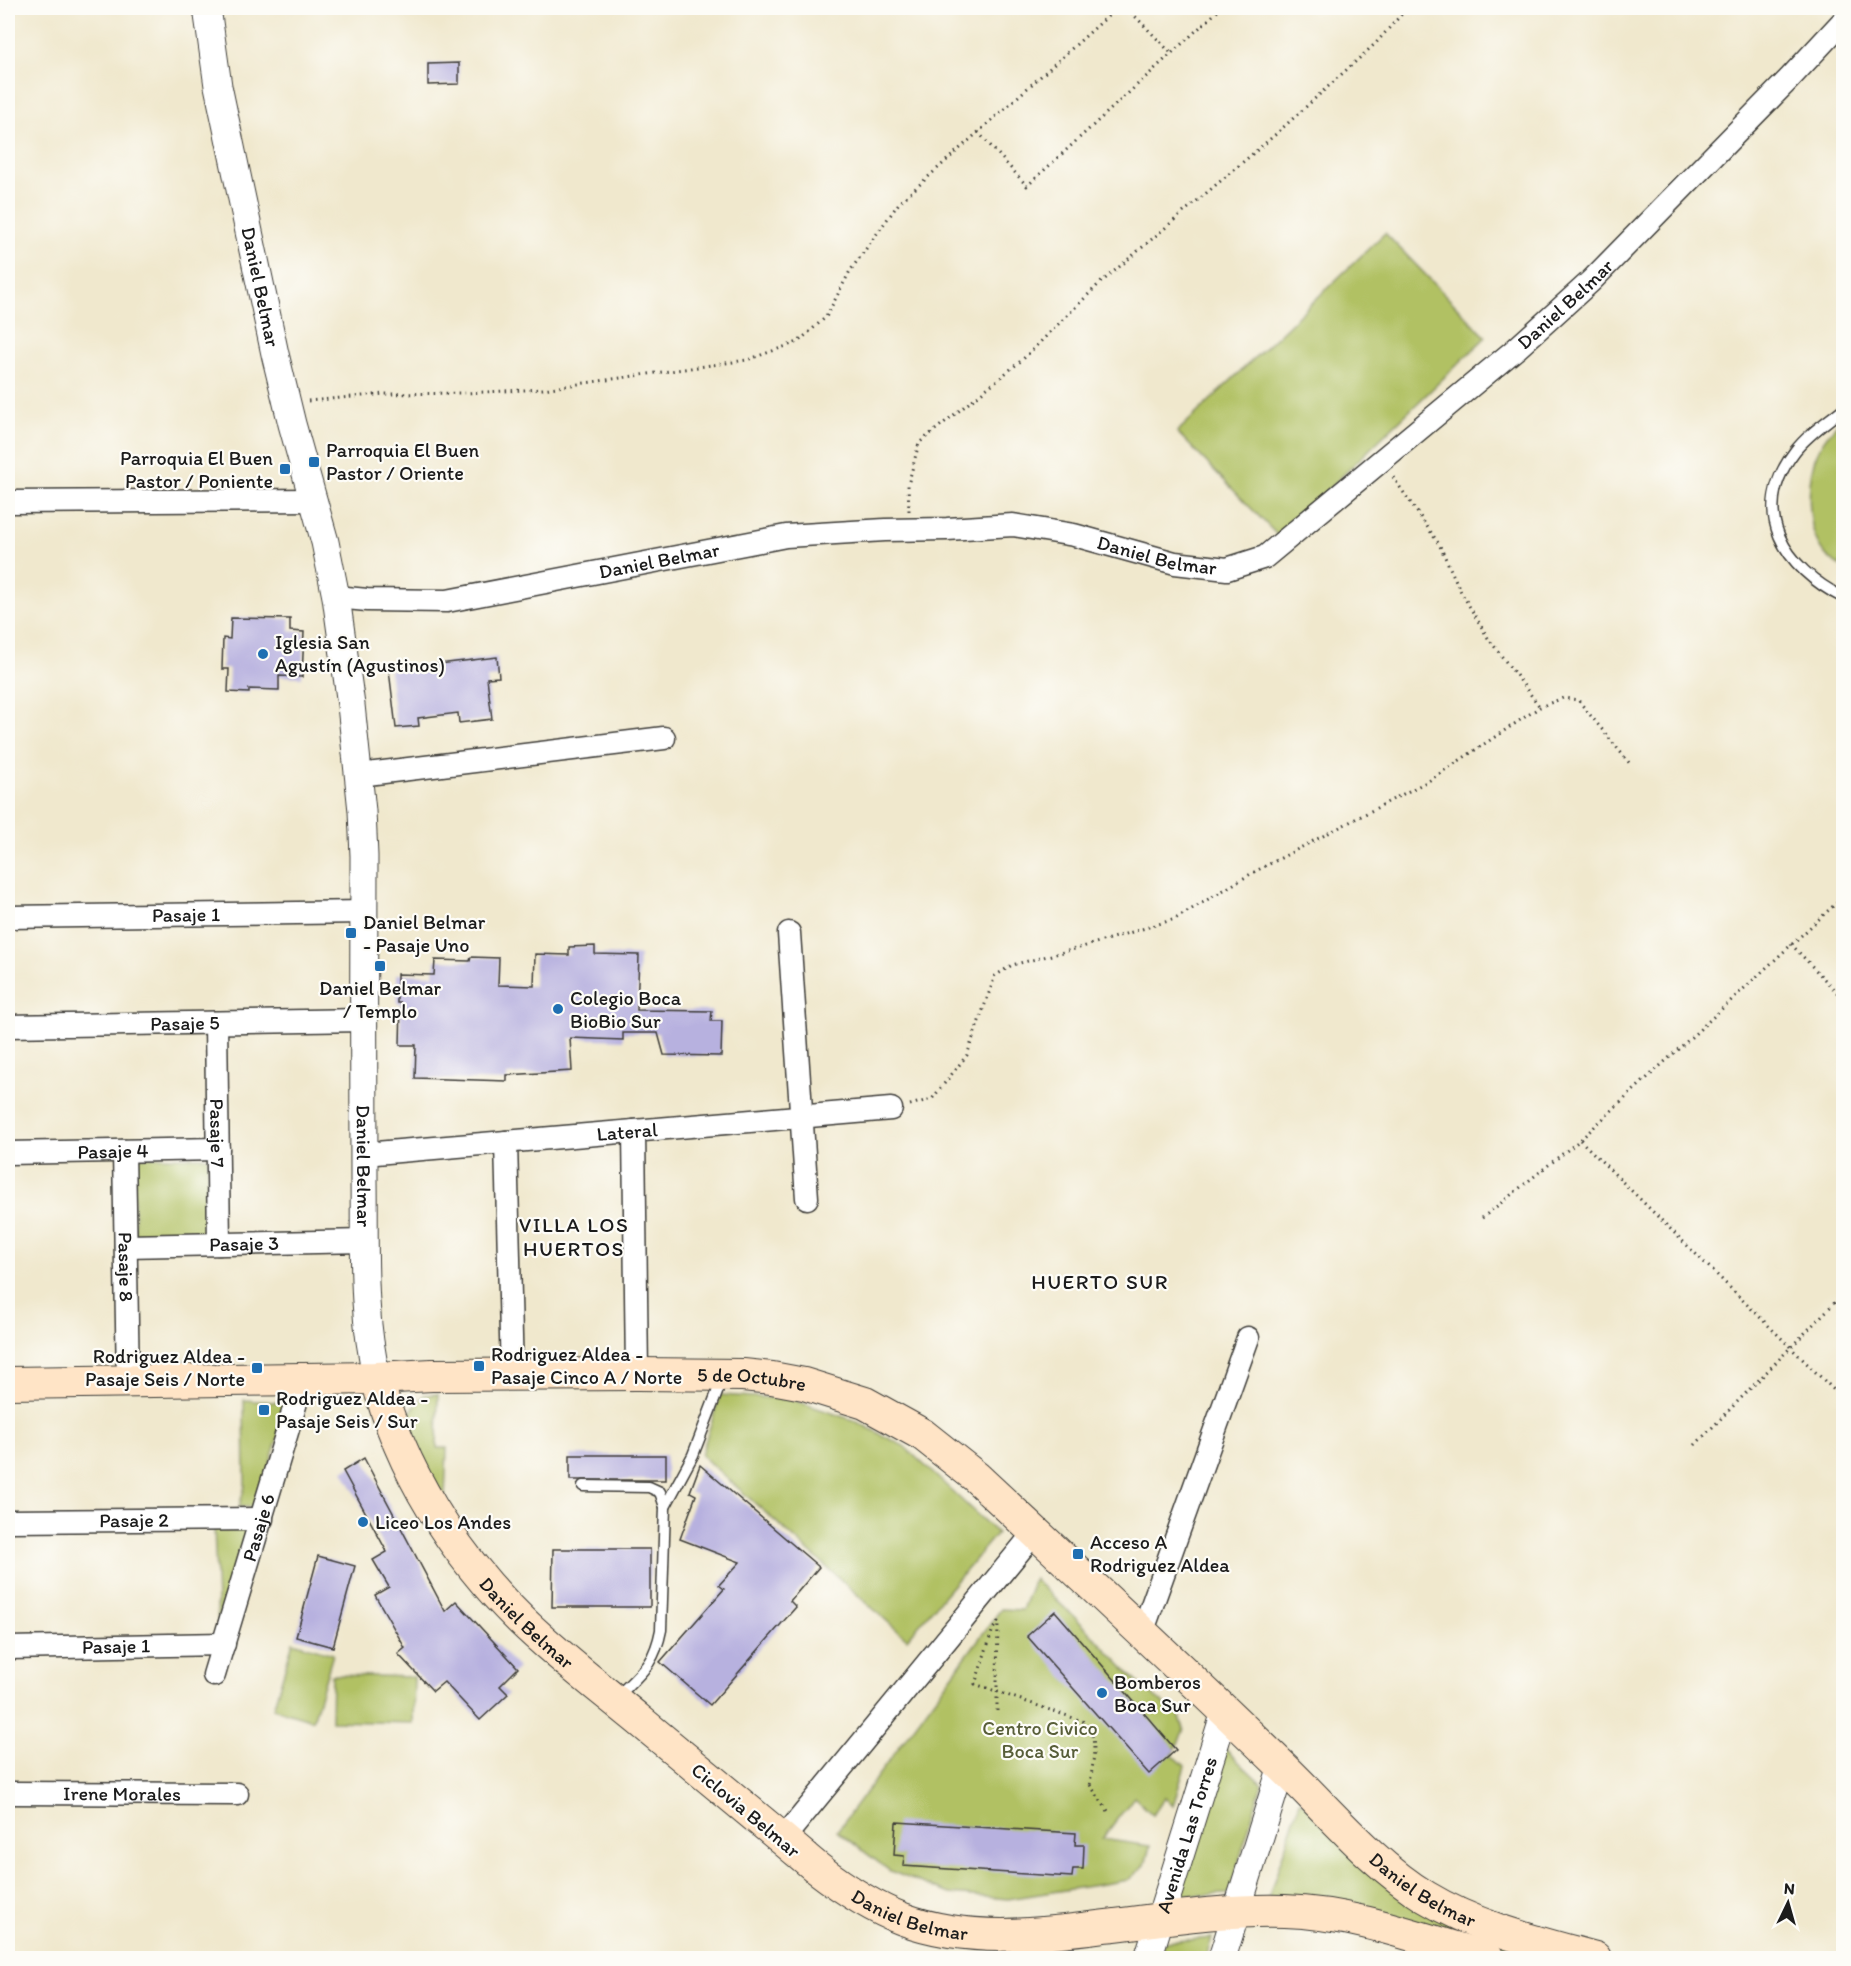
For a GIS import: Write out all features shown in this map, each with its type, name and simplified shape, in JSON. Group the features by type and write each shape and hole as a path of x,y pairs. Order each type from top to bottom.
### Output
{"main road":[{"name":"5 de Octubre","path":"8,1383 376,1378 432,1375 724,1374 772,1378 804,1384 864,1403 923,1435 948,1454 1035,1532 1282,1766"},
{"path":"394,1432 400,1410 406,1399 432,1375"},
{"name":"Daniel Belmar","path":"376,1378 394,1432 430,1504 452,1538 497,1595 536,1634 614,1700 835,1882 869,1903 902,1918 945,1930 1027,1935 1237,1911 1286,1911 1338,1917 1488,1959"},
{"name":"Daniel Belmar","path":"1282,1766 1379,1860 1424,1896 1467,1919 1595,1959"}],"street":[{"name":"Daniel Belmar","path":"207,8 218,86 287,405 325,542 336,597 359,774 363,822 364,912 364,1241 368,1326 376,1378"},
{"name":"Daniel Belmar","path":"336,597 367,600 447,600 786,536 1013,525 1074,535 1175,563 1227,569 1265,557 1517,348 1591,281 1844,20"},
{"path":"8,501 313,500"},
{"path":"359,774 664,738"},
{"name":"Pasaje 1","path":"8,917 364,912"},
{"path":"789,933 807,1198"},
{"name":"Pasaje 5","path":"8,1026 364,1020"},
{"name":"Pasaje 7","path":"216,1023 219,1244"},
{"name":"Lateral","path":"364,1154 891,1109"},
{"path":"634,1131 637,1374"},
{"path":"506,1142 512,1375"},
{"name":"Pasaje 4","path":"8,1153 218,1149"},
{"name":"Pasaje 8","path":"124,1151 128,1382"},
{"name":"Pasaje 3","path":"126,1245 364,1241"},
{"path":"1142,1633 1248,1338"},
{"name":"Pasaje 6","path":"214,1675 303,1379"},
{"name":"Pasaje 2","path":"8,1521 262,1519"},
{"path":"783,1839 1035,1532"},
{"name":"Pasaje 1","path":"8,1648 224,1644"},
{"name":"Avenida Las Torres","path":"1148,1959 1225,1712"},
{"path":"1222,1959 1282,1766"},
{"name":"Irene Morales","path":"8,1793 237,1794"}],"lane":[{"path":"1844,408 1804,441 1787,463 1777,491 1774,514 1778,534 1790,556 1816,581 1844,598"},
{"path":"665,1507 693,1455 724,1374"},
{"path":"583,1486 649,1487 660,1492 665,1507 661,1630 658,1647 652,1661 614,1700"}],"path":[{"path":"287,405 326,398 385,394 543,389 747,360 798,342 826,316 850,271 899,203 1117,8"},
{"path":"1127,8 1171,53"},
{"path":"978,132 1027,186 1221,8"},
{"path":"909,530 908,485 919,443 1022,360 1099,284 1276,134 1376,43 1407,8"},
{"path":"1382,461 1439,544 1461,592 1488,638 1540,707"},
{"path":"891,1109 932,1099 967,1055 995,976 1012,965 1175,919 1254,872 1430,780 1540,707 1563,698 1578,700 1631,765"},
{"path":"1482,1218 1580,1140 1844,896"},
{"path":"1791,944 1844,1000"},
{"path":"1580,1140 1844,1400"},
{"path":"1695,1445 1844,1293"},
{"path":"997,1711 997,1691 997,1682 998,1622 993,1629 975,1684 997,1691 1085,1722 1091,1729 1094,1748 1090,1785 1108,1812"}],"green space":[{"path":"1385,233 1486,337 1279,537 1177,432"},
{"path":"1843,418 1843,568 1827,556 1818,544 1811,518 1810,489 1811,475 1818,451 1829,433"},
{"path":"133,1157 208,1157 207,1235 135,1236"},
{"path":"438,1394 437,1448 447,1448 445,1498 421,1459 408,1426 409,1415 424,1395"},
{"path":"720,1395 790,1399 853,1420 904,1446 997,1533 907,1639 701,1455"},
{"path":"244,1400 289,1403 256,1507 239,1507 245,1486"},
{"path":"214,1527 249,1528 218,1628"},
{"name":"Centro Civico Boca Sur","path":"1034,1579 1086,1628 1143,1688 1179,1714 1184,1729 1173,1755 1185,1766 1173,1806 1165,1797 1153,1815 1134,1797 1102,1839 1150,1846 1145,1865 1128,1880 1008,1899 950,1894 890,1871 837,1831 1001,1609 1022,1610"},
{"path":"293,1642 333,1654 313,1720 273,1708"},
{"path":"332,1675 414,1677 413,1723 331,1721"},
{"path":"1223,1747 1262,1784 1229,1894 1176,1896"},
{"path":"1300,1801 1366,1861 1567,1958 1526,1958 1386,1917 1268,1899"},
{"path":"1212,1938 1206,1958 1159,1958 1164,1942"}],"building":[{"path":"459,63 459,84 428,85 428,64"},
{"name":"Iglesia San Agustín (Agustinos)","path":"231,618 290,619 290,631 304,632 302,677 279,676 279,690 249,689 249,693 228,692 229,669 222,669 223,638 230,639"},
{"path":"497,657 499,677 487,678 492,719 459,723 458,713 418,718 419,726 396,728 389,670"},
{"path":"595,946 595,954 639,955 637,1010 712,1011 711,1021 722,1021 721,1056 664,1055 658,1033 623,1033 623,1040 570,1038 572,1071 507,1075 507,1081 415,1078 416,1045 400,1045 401,1003 397,1003 397,974 434,975 435,960 470,961 471,957 499,958 498,985 534,986 535,954 569,955 569,947"},
{"path":"570,1455 666,1455 666,1480 570,1480"},
{"path":"364,1458 445,1611 456,1601 518,1668 500,1686 508,1694 480,1720 444,1682 433,1691 398,1654 405,1648 375,1595 389,1587 373,1560 387,1552 343,1471"},
{"path":"700,1465 819,1567 790,1601 796,1607 710,1705 660,1662 724,1589 719,1585 740,1562 680,1539 696,1495 690,1492"},
{"path":"553,1549 650,1549 650,1607 552,1607"},
{"path":"318,1556 355,1566 333,1647 296,1637"},
{"name":"Bomberos Boca Sur","path":"1055,1611 1176,1750 1149,1774 1027,1636"},
{"path":"896,1822 1076,1833 1075,1845 1084,1845 1083,1869 1073,1869 1072,1877 903,1866 904,1856 894,1855"}],"place":[{"name":"Parroquia El Buen Pastor / Oriente","path":"314,462"},
{"name":"Parroquia El Buen Pastor / Poniente","path":"285,469"},
{"name":"Iglesia San Agustín (Agustinos)","path":"263,654"},
{"name":"Daniel Belmar - Pasaje Uno","path":"351,933"},
{"name":"Daniel Belmar / Templo","path":"380,966"},
{"name":"Colegio Boca BioBio Sur","path":"558,1009"},
{"name":"Rodriguez Aldea - Pasaje Cinco A / Norte","path":"479,1366"},
{"name":"Rodriguez Aldea - Pasaje Seis / Norte","path":"257,1368"},
{"name":"Rodriguez Aldea - Pasaje Seis / Sur","path":"264,1410"},
{"name":"Liceo Los Andes","path":"363,1522"},
{"name":"Acceso A Rodriguez Aldea","path":"1078,1554"},
{"name":"Bomberos Boca Sur","path":"1102,1693"}],"district":[{"name":"VILLA LOS HUERTOS","path":"574,1237"},
{"name":"HUERTO SUR","path":"1100,1282"}]}
